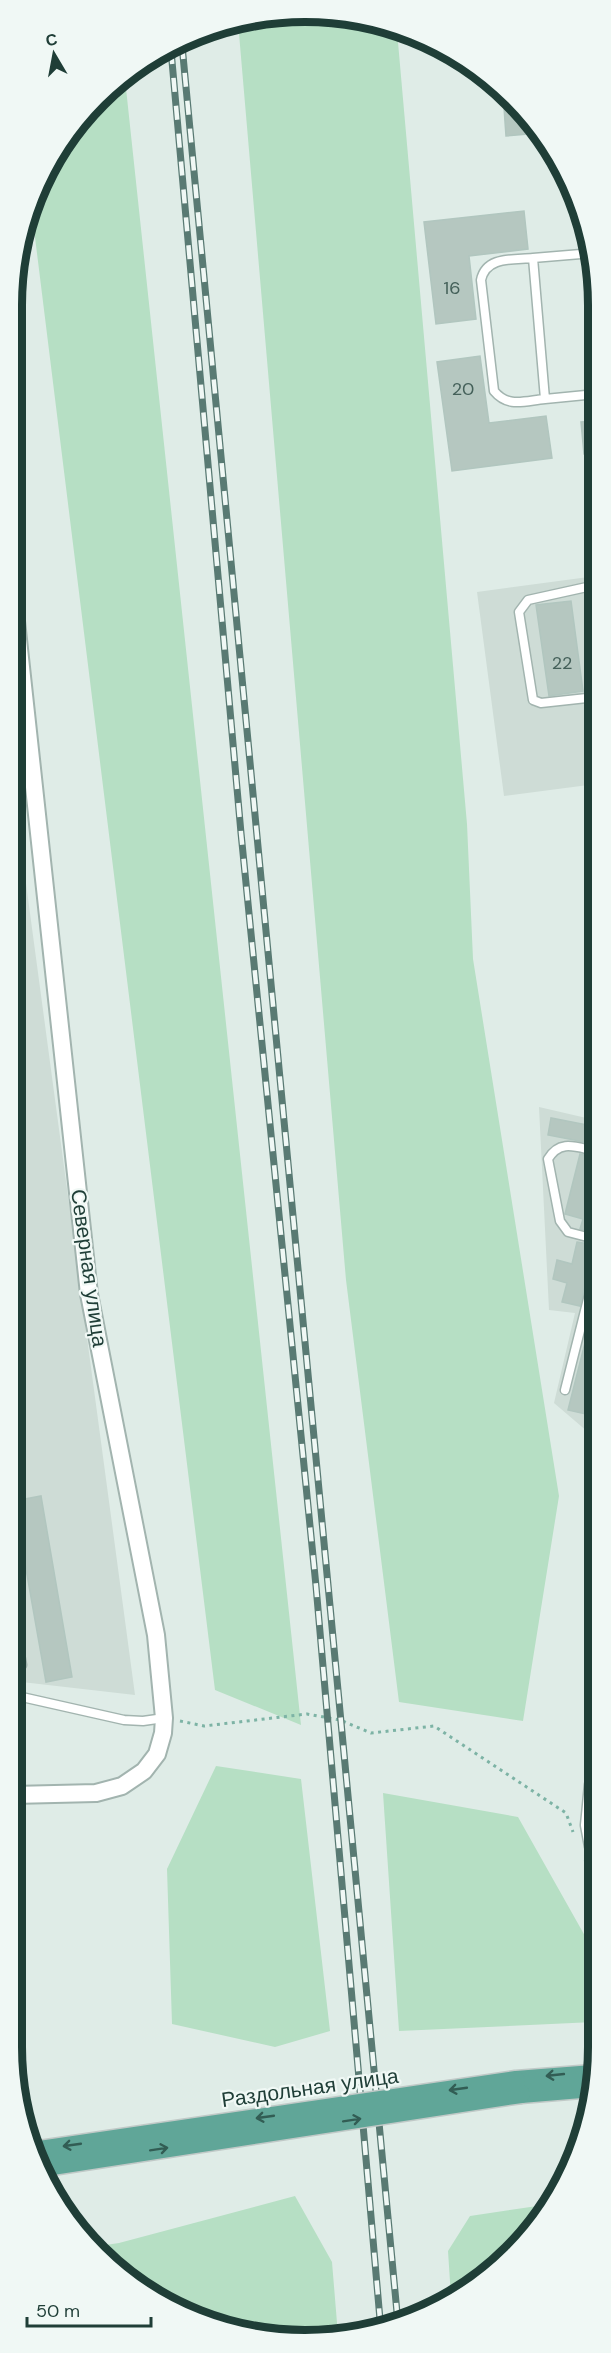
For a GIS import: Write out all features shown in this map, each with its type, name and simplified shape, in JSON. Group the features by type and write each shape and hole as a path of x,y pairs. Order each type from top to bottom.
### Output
{"main road":[{"name":"Раздольная улица","path":"49,2166 587,2075"},
{"name":"Раздольная улица","path":"42,2150 518,2087 585,2088"}],"street":[{"name":"Северная улица","path":"22,676 89,1294 156,1635 164,1718 163,1733 156,1754 144,1771 122,1786 96,1793 22,1794"}],"lane":[{"path":"584,254 491,262 483,270 481,280 494,391 501,400 509,403 588,395"},
{"path":"533,258 545,399"},
{"path":"588,587 528,600 519,612 533,700 541,703 588,698"},
{"path":"588,1149 565,1144 553,1150 548,1159 560,1221 568,1232 588,1237"},
{"path":"565,1390 588,1299"},
{"path":"22,1697 124,1720 143,1721 164,1718"}],"path":[{"path":"164,1718 204,1726 307,1714 340,1719 370,1734 434,1726 566,1813 575,1839"}],"shaded area":[{"path":"588,577 588,785 504,796 477,592"},
{"path":"22,854 135,1695 22,1682"},
{"path":"539,1107 588,1118 588,1432 554,1403 575,1313 549,1310"}],"green space":[{"path":"306,22 361,28 398,39 467,824 473,959 559,1496 523,1721 399,1702 346,1280 239,31"},
{"path":"126,87 301,1725 215,1690 34,227 44,197 70,148 105,105"},
{"path":"216,1766 301,1779 330,2031 275,2047 172,2024 167,1869"},
{"path":"383,1793 518,1817 588,1941 588,2022 399,2031"},
{"path":"295,2196 332,2262 337,2329 287,2330 269,2328 232,2321 197,2309 148,2283 103,2245"},
{"path":"541,2206 506,2248 478,2272 451,2291 448,2251 470,2216"}],"building":[{"path":"504,103 531,134 506,136"},
{"path":"524,211 528,249 469,256 476,319 436,324 424,222"},
{"path":"480,356 489,423 546,416 552,458 452,471 437,362"},
{"path":"581,422 588,422 588,454 584,454"},
{"path":"571,601 583,691 549,696 536,605"},
{"path":"551,1118 587,1125 588,1121 588,1143 548,1135"},
{"path":"580,1154 588,1156 588,1231 580,1229 583,1219 565,1214"},
{"path":"577,1242 588,1244 588,1273 580,1306 562,1302 567,1283 553,1279 557,1260 572,1264"},
{"path":"588,1331 588,1414 568,1410"},
{"path":"41,1496 72,1677 46,1682 22,1546 22,1500"}],"railway":[{"path":"183,51 397,2315"},
{"path":"172,56 241,833 316,1586 380,2321"}]}
